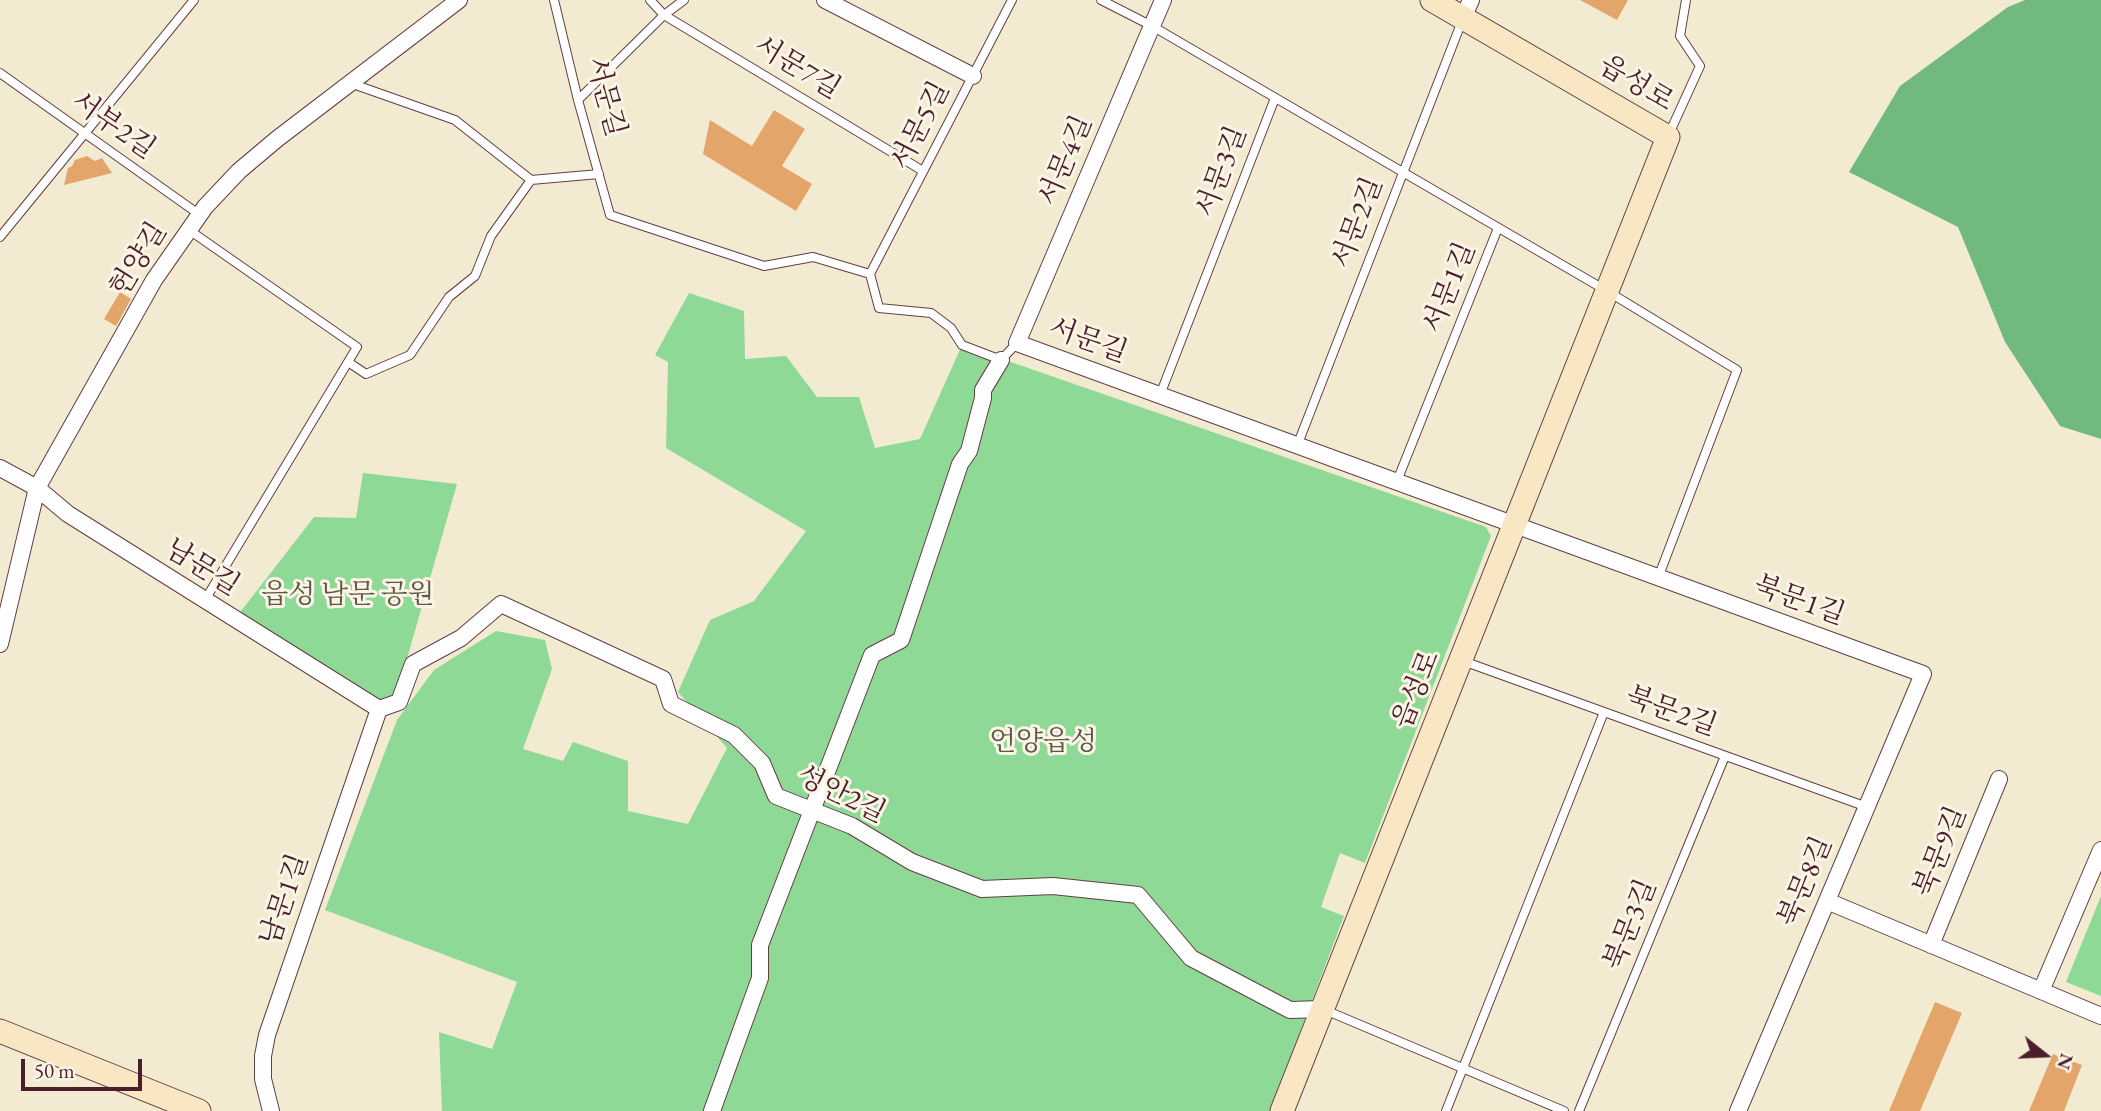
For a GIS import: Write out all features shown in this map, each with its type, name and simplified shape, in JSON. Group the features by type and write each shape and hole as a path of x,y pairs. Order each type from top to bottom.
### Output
{"street":[{"name":"헌양길","path":"0,644 37,488 155,280 188,230 239,171 459,0"},
{"path":"825,0 973,76"},
{"name":"서문4길","path":"1017,343 1163,0"},
{"name":"읍성로","path":"1282,1111 1668,137 1467,9 1432,0"},
{"name":"서문길","path":"1017,343 1514,525"},
{"path":"712,1111 760,978 760,945 872,655 901,640 960,464 970,451 983,390 1001,360"},
{"name":"남문길","path":"0,468 37,488 68,514 379,709"},
{"name":"북문1길","path":"1514,525 1923,674"},
{"name":"성안2길","path":"379,709 399,702 413,664 461,638 501,604 663,679 671,704 734,735 762,763 776,796 852,826 912,862 982,889 1053,886 1138,895 1191,958 1290,1010 1322,1009"},
{"name":"북문8길","path":"1738,1111 1923,674"},
{"name":"남문1길","path":"271,1111 263,1079 267,1035 379,709"},
{"name":"북문9길","path":"1931,944 1999,779"},
{"path":"2041,991 2101,850"},
{"name":"북문9길","path":"1827,901 2101,1016"},
{"path":"0,1031 199,1111"}],"lane":[{"path":"0,237 194,0"},
{"name":"서문길","path":"554,0 610,215 764,266 813,257 870,274"},
{"name":"서문7길","path":"650,0 664,15 923,171"},
{"path":"578,100 664,15 684,0"},
{"name":"서문5길","path":"870,274 1012,0"},
{"path":"1101,0 1152,26"},
{"path":"1668,137 1700,66 1680,36 1686,0"},
{"name":"서문2길","path":"1297,446 1467,9"},
{"name":"서문3길","path":"1152,26 1275,98 1160,395"},
{"name":"서부2길","path":"0,73 200,215"},
{"path":"350,83 455,120 531,180 599,174"},
{"path":"1275,98 1498,228"},
{"path":"348,362 366,374 410,355 449,297 475,276 491,236 531,180"},
{"name":"서문1길","path":"1396,482 1498,228 1607,291"},
{"path":"188,230 358,347 205,600"},
{"path":"870,274 878,308 931,313 951,328 962,345 1001,360"},
{"path":"1607,291 1737,370 1658,578"},
{"name":"서문길","path":"1001,360 1017,343"},
{"name":"북문2길","path":"1460,660 1867,807"},
{"path":"1446,1111 1604,712"},
{"name":"북문3길","path":"1579,1111 1725,756"},
{"path":"1322,1009 1564,1111"}],"green space":[{"path":"2025,0 2101,0 2101,439 2060,426 2005,342 1958,227 1849,172 1900,86 2008,7"},
{"name":"언양읍성","path":"689,293 744,311 745,359 786,356 817,397 859,397 875,448 920,439 962,345 1486,527 1491,536 1365,863 1340,853 1321,907 1344,916 1270,1111 442,1111 439,1032 492,1049 517,982 325,910 397,720 434,670 496,631 545,640 552,669 523,749 563,761 573,742 628,761 628,811 688,824 727,748 678,692 710,620 754,601 806,531 666,448 668,362 655,355"},
{"name":"읍성 남문 공원","path":"363,473 457,484 396,697 377,701 238,615 314,517 356,518"},
{"path":"2101,896 2101,996 2066,982"}],"building":[{"path":"1580,0 1628,0 1617,20"},
{"path":"774,110 805,129 782,166 812,184 796,211 703,154 710,120 752,146"},
{"path":"87,156 95,161 102,158 112,173 64,185 68,168 75,160"},
{"path":"120,292 131,299 116,326 104,319"},
{"path":"1935,1002 1962,1013 1920,1111 1889,1111"},
{"path":"2053,1054 2082,1065 2064,1111 2029,1111"}]}
